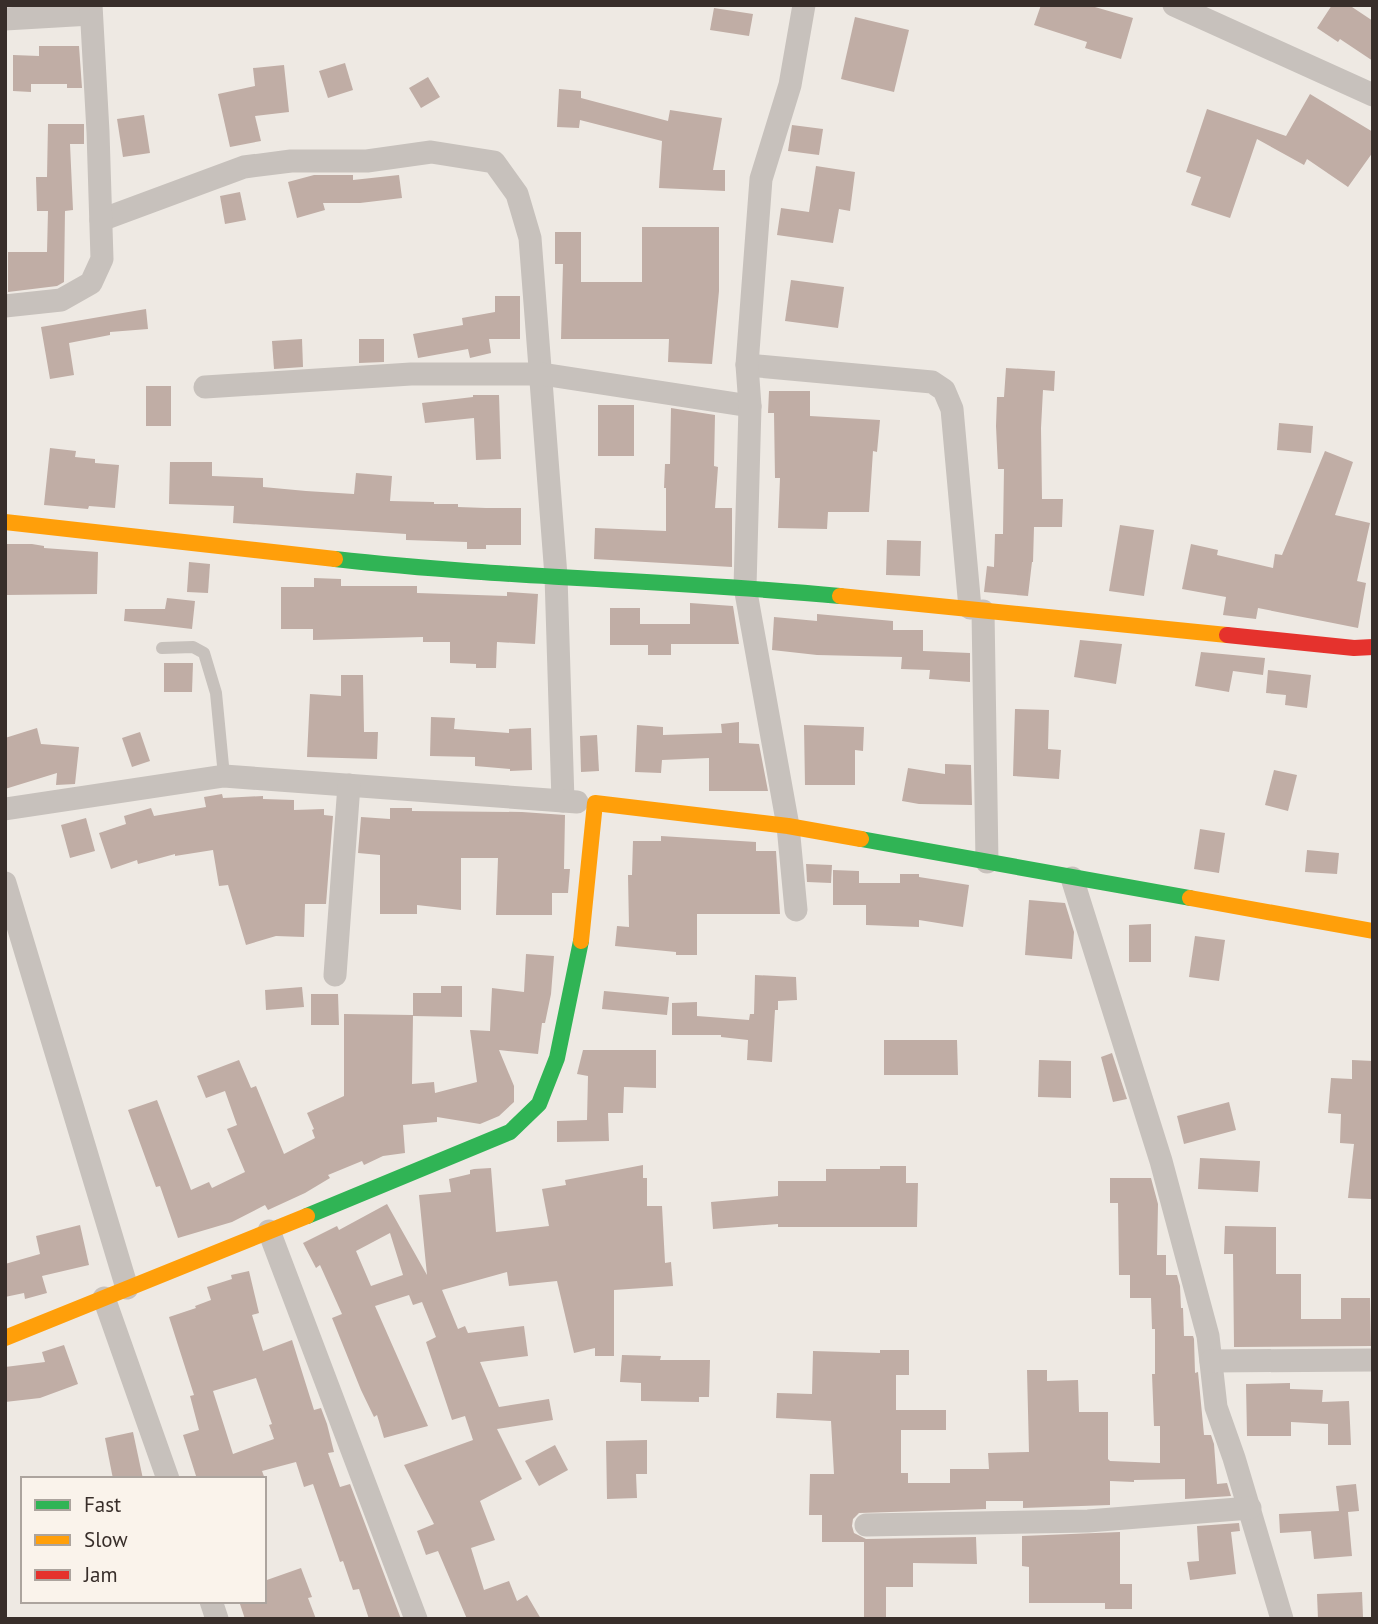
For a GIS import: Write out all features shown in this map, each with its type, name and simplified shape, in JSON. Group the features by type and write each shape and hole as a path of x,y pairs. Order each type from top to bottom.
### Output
{"street":[{"path":"796,911 788,826 745,587 750,405 747,365 761,179 790,85 804,5"},
{"path":"1174,5 1373,95"},
{"path":"5,19 91,10 98,120 102,259 91,283 61,300 5,306"},
{"path":"101,220 244,167 291,161 367,161 431,152 494,162 517,194 530,238 556,576 563,801"},
{"path":"747,365 932,382 944,390 952,409 976,609 987,862"},
{"path":"205,387 411,373 542,373 750,405"},
{"path":"5,522 398,566 745,587 1354,649 1373,648"},
{"path":"5,808 224,776 595,803 788,826 1373,931"},
{"path":"335,975 349,785"},
{"path":"5,1338 509,1132 539,1104 557,1058 578,963 595,803"},
{"path":"1072,878 1161,1161 1208,1336 1216,1407 1250,1508 1282,1619"},
{"path":"5,883 128,1288"},
{"path":"269,1231 416,1619"},
{"path":"104,1298 167,1477"},
{"path":"1211,1361 1373,1360"},
{"path":"866,1525 1087,1521 1250,1508"}],"lane":[{"path":"162,648 193,647 204,653 216,693 224,776"}],"building":[{"path":"1041,5 1088,5 1133,18 1121,59 1085,48 1087,42 1034,25"},
{"path":"1332,5 1349,5 1373,21 1373,61 1340,39 1338,42 1317,28"},
{"path":"714,8 753,14 749,36 710,30"},
{"path":"855,17 909,30 894,92 841,79"},
{"path":"39,46 79,46 82,88 67,88 67,84 31,84 31,92 13,91 13,55 39,56"},
{"path":"345,63 353,90 328,98 319,71"},
{"path":"284,65 289,112 255,116 261,141 230,147 218,94 255,86 253,68"},
{"path":"428,77 440,97 421,108 409,88"},
{"path":"559,89 581,91 581,98 668,121 670,110 722,118 713,170 725,170 725,191 659,188 662,141 580,120 579,128 557,127"},
{"path":"1310,94 1373,132 1373,152 1348,187 1307,159 1304,165 1257,139 1230,218 1191,205 1201,177 1186,172 1207,109 1286,136"},
{"path":"144,115 150,153 123,157 117,119"},
{"path":"48,124 84,124 84,144 70,144 73,210 65,211 64,282 57,286 8,292 8,252 47,252 48,211 37,211 36,177 47,177"},
{"path":"792,125 823,129 819,155 788,151"},
{"path":"816,166 855,172 850,211 839,209 833,243 777,235 781,208 809,212"},
{"path":"314,175 353,175 353,180 399,175 402,198 360,203 323,203 325,210 297,218 288,182"},
{"path":"240,192 246,220 225,224 220,196"},
{"path":"642,227 719,227 719,291 712,364 668,362 669,339 561,339 563,264 555,264 555,232 581,232 581,282 642,282"},
{"path":"791,280 844,287 838,328 785,321"},
{"path":"495,296 520,296 520,339 489,339 491,353 470,358 468,349 418,358 413,334 463,325 462,318 495,312"},
{"path":"146,309 148,329 110,332 110,335 69,343 74,375 50,379 41,327"},
{"path":"302,339 303,367 274,369 272,341"},
{"path":"359,339 384,339 384,362 359,363"},
{"path":"1006,368 1055,371 1054,391 1043,390 1042,499 1063,499 1062,527 1034,527 1028,596 984,592 987,566 994,567 995,534 1003,534 1004,469 998,469 996,426 997,397 1004,397"},
{"path":"146,386 171,386 171,426 146,426"},
{"path":"769,391 810,391 810,416 880,420 877,452 873,451 869,512 828,512 827,529 778,528 780,478 775,478 774,413 768,413"},
{"path":"473,395 499,395 501,459 476,460 474,418 425,423 422,403"},
{"path":"598,405 634,405 634,456 598,456"},
{"path":"671,408 715,415 714,466 718,467 715,508 732,508 732,567 594,559 595,528 666,531 664,488 665,464 670,464"},
{"path":"1279,423 1313,426 1311,453 1277,450"},
{"path":"50,448 76,451 75,457 95,459 95,463 119,465 115,508 89,506 88,509 44,505"},
{"path":"1325,451 1353,462 1335,515 1370,523 1357,581 1366,583 1358,628 1258,608 1256,619 1223,615 1226,597 1182,589 1191,544 1218,550 1217,555 1273,568 1275,554 1282,555"},
{"path":"170,462 212,462 212,476 263,478 263,487 306,491 354,494 356,473 392,476 390,501 458,504 458,507 521,508 521,545 486,545 486,549 467,549 467,542 406,540 406,534 233,523 234,506 169,504"},
{"path":"1120,525 1154,530 1144,596 1109,591"},
{"path":"887,540 921,541 920,576 886,575"},
{"path":"5,544 32,544 44,548 98,552 97,594 5,595"},
{"path":"189,562 210,564 208,593 187,592"},
{"path":"314,578 341,579 341,586 417,586 417,593 507,596 507,592 538,594 535,644 497,642 496,668 476,668 476,664 450,663 450,642 423,642 423,637 313,640 313,629 281,629 281,587 314,587"},
{"path":"167,598 195,601 192,629 124,621 125,609 165,609"},
{"path":"690,603 733,606 739,644 671,644 671,655 648,655 648,645 610,645 610,608 640,608 640,624 690,624"},
{"path":"817,614 893,621 893,630 923,630 923,651 970,653 970,682 929,679 930,670 901,669 902,657 817,655 772,650 774,617 817,621"},
{"path":"1080,640 1122,644 1116,684 1074,677"},
{"path":"1201,652 1265,658 1263,675 1233,671 1229,692 1195,686"},
{"path":"164,663 193,663 192,692 164,692"},
{"path":"1268,670 1311,675 1307,708 1285,705 1286,695 1266,693"},
{"path":"341,675 363,675 364,732 378,732 377,759 307,757 310,694 341,696"},
{"path":"1015,709 1049,710 1048,749 1061,750 1059,779 1013,776"},
{"path":"431,717 455,718 454,729 509,733 509,729 531,728 532,770 510,771 475,766 475,757 430,756"},
{"path":"739,722 739,743 759,744 768,791 709,791 709,758 662,760 661,773 635,772 637,725 663,727 663,735 722,733 721,724"},
{"path":"804,725 864,727 863,751 855,750 855,785 805,785"},
{"path":"37,728 41,744 79,747 75,784 56,785 57,773 5,789 5,738"},
{"path":"140,732 150,761 132,767 122,738"},
{"path":"597,735 599,771 581,772 580,736"},
{"path":"945,764 971,765 972,805 902,801 908,768 945,774"},
{"path":"1274,770 1297,775 1288,811 1265,805"},
{"path":"222,794 223,798 263,796 263,799 294,800 294,810 324,809 324,815 333,816 326,904 305,904 304,937 276,936 246,945 228,885 219,886 213,850 175,854 138,864 137,860 111,869 99,833 126,824 124,816 151,808 154,816 206,807 204,797"},
{"path":"390,808 412,808 412,811 565,815 564,869 570,869 568,893 552,893 552,915 496,915 498,858 461,858 461,910 417,905 417,914 380,914 380,855 358,853 361,817 390,819"},
{"path":"86,818 95,851 70,858 61,825"},
{"path":"1200,829 1225,833 1219,873 1194,869"},
{"path":"661,836 756,842 756,851 776,851 780,914 697,914 697,955 676,955 676,952 615,946 617,926 629,927 628,875 632,875 633,841 661,841"},
{"path":"1307,850 1339,853 1337,874 1305,872"},
{"path":"806,864 832,865 831,883 807,882"},
{"path":"833,870 859,871 859,883 900,883 900,874 919,874 919,877 969,885 963,927 919,920 919,927 866,925 866,905 833,905"},
{"path":"1029,900 1065,903 1074,932 1072,959 1025,955"},
{"path":"1151,924 1151,962 1129,962 1129,925"},
{"path":"1195,936 1225,940 1219,981 1189,977"},
{"path":"526,954 554,956 551,994 545,1023 542,1023 538,1054 499,1050 514,1086 514,1102 499,1116 480,1124 437,1117 437,1122 403,1125 405,1153 383,1156 364,1165 362,1161 328,1175 330,1178 305,1193 268,1210 265,1205 232,1222 178,1238 160,1186 156,1187 128,1110 157,1100 191,1190 209,1182 212,1188 245,1172 227,1129 237,1125 225,1091 206,1098 197,1076 239,1060 251,1088 256,1086 284,1154 315,1138 307,1113 344,1096 344,1014 413,1015 413,993 441,993 441,986 462,986 462,1017 413,1016 412,1084 434,1082 435,1093 477,1082 470,1030 490,1031 492,988 524,992"},
{"path":"755,975 796,977 797,1000 778,1001 778,1010 775,1010 772,1062 747,1060 748,1040 721,1035 672,1035 672,1003 697,1002 697,1016 749,1020 750,1014 754,1014"},
{"path":"302,987 304,1007 266,1010 265,990"},
{"path":"604,991 669,997 667,1015 602,1009"},
{"path":"311,994 338,994 339,1025 311,1025"},
{"path":"884,1040 957,1040 958,1075 884,1075"},
{"path":"583,1050 656,1050 656,1088 624,1087 623,1113 608,1113 609,1141 557,1142 557,1121 587,1120 588,1076 577,1074"},
{"path":"1112,1053 1127,1099 1113,1102 1101,1057"},
{"path":"1039,1060 1071,1061 1071,1098 1038,1097"},
{"path":"1352,1060 1373,1061 1371,1199 1348,1198 1354,1144 1340,1143 1341,1114 1328,1113 1331,1078 1352,1079"},
{"path":"1229,1102 1236,1130 1184,1144 1177,1116"},
{"path":"1200,1158 1260,1161 1258,1192 1198,1189"},
{"path":"643,1165 643,1178 647,1178 647,1206 662,1206 665,1263 671,1262 673,1286 614,1290 614,1356 595,1356 595,1348 574,1353 557,1281 509,1286 507,1272 442,1290 458,1329 465,1326 468,1333 524,1326 528,1356 480,1362 499,1407 549,1399 553,1420 497,1429 522,1479 480,1501 495,1540 471,1548 484,1590 509,1581 517,1601 527,1595 541,1619 467,1619 438,1551 426,1555 417,1531 434,1524 404,1465 473,1440 465,1416 452,1420 426,1342 436,1337 422,1302 413,1305 409,1295 375,1306 428,1426 384,1438 377,1415 374,1417 361,1390 332,1318 342,1314 320,1265 316,1268 303,1243 337,1226 339,1230 387,1204 427,1275 419,1195 451,1192 449,1179 470,1174 470,1170 491,1168 496,1232 549,1226 542,1189 566,1185 565,1180","holes":["390,1233 403,1275 371,1286 356,1251"]},
{"path":"880,1166 906,1166 906,1183 918,1183 917,1227 778,1227 778,1224 713,1229 711,1202 778,1196 778,1181 826,1181 826,1169 880,1169"},
{"path":"1110,1178 1151,1178 1158,1204 1157,1255 1166,1255 1166,1275 1177,1275 1183,1308 1184,1336 1193,1336 1194,1339 1195,1373 1198,1372 1204,1435 1211,1435 1214,1444 1217,1484 1227,1483 1231,1496 1185,1499 1185,1479 1110,1481 1110,1505 1023,1508 1023,1501 986,1501 986,1509 859,1513 853,1519 852,1526 854,1533 866,1539 976,1537 977,1564 913,1563 913,1587 886,1587 886,1619 864,1619 864,1542 822,1542 822,1515 809,1515 810,1474 834,1474 831,1421 776,1418 777,1393 812,1394 813,1351 880,1353 880,1350 909,1350 909,1375 896,1375 896,1410 946,1410 946,1430 901,1430 901,1473 908,1473 908,1483 950,1483 950,1469 989,1469 988,1453 1029,1452 1027,1370 1047,1370 1047,1381 1078,1380 1079,1412 1108,1412 1110,1461 1160,1463 1160,1426 1154,1426 1152,1374 1155,1374 1155,1329 1152,1329 1151,1298 1130,1298 1130,1275 1119,1275 1118,1203 1110,1203"},
{"path":"80,1225 89,1265 42,1276 47,1293 25,1299 24,1293 5,1297 5,1264 40,1254 36,1236"},
{"path":"1225,1226 1276,1227 1276,1274 1301,1274 1301,1319 1341,1319 1341,1298 1370,1298 1371,1346 1234,1347 1233,1254 1224,1254"},
{"path":"249,1271 259,1313 252,1315 263,1351 292,1340 314,1410 321,1408 327,1424 334,1452 328,1453 340,1487 350,1484 401,1619 369,1619 359,1589 353,1590 343,1561 340,1562 313,1484 304,1487 296,1462 262,1471 264,1477 196,1477 183,1435 199,1430 190,1396 194,1395 169,1317 211,1300 207,1287 232,1279 231,1275","holes":["256,1378 272,1424 269,1425 274,1439 233,1454 213,1391"]},
{"path":"64,1345 78,1384 40,1398 5,1402 5,1367 45,1362 42,1352"},
{"path":"622,1355 661,1356 660,1360 710,1360 709,1397 699,1397 699,1402 641,1401 641,1383 620,1382"},
{"path":"1290,1383 1290,1389 1323,1390 1322,1402 1349,1401 1351,1445 1328,1445 1328,1424 1291,1422 1291,1436 1247,1436 1246,1384"},
{"path":"133,1432 143,1477 113,1477 105,1438"},
{"path":"647,1440 647,1474 636,1474 637,1498 607,1499 606,1441"},
{"path":"555,1445 568,1470 539,1486 525,1461"},
{"path":"1356,1484 1359,1511 1348,1512 1352,1556 1314,1559 1311,1531 1280,1533 1279,1514 1339,1511 1336,1486"},
{"path":"1239,1523 1240,1531 1231,1532 1236,1574 1190,1580 1187,1562 1199,1561 1197,1526"},
{"path":"1120,1532 1120,1584 1132,1584 1132,1609 1105,1609 1105,1603 1029,1603 1029,1567 1022,1566 1022,1536"},
{"path":"301,1568 312,1597 308,1598 316,1619 245,1619 240,1603 266,1603 266,1580"},
{"path":"1362,1592 1363,1617 1318,1619 1317,1594"}],"traffic: fast":[{"path":"335,559 461,571 840,596"},
{"path":"861,839 1190,898"},
{"path":"307,1216 510,1132 539,1104 557,1058 581,941"}],"traffic: slow":[{"path":"5,522 335,559"},
{"path":"840,596 1227,635"},
{"path":"581,941 595,803 788,826 861,839"},
{"path":"1190,898 1373,931"},
{"path":"5,1338 307,1216"}],"traffic: jam":[{"path":"1227,635 1354,648 1373,647"}]}
